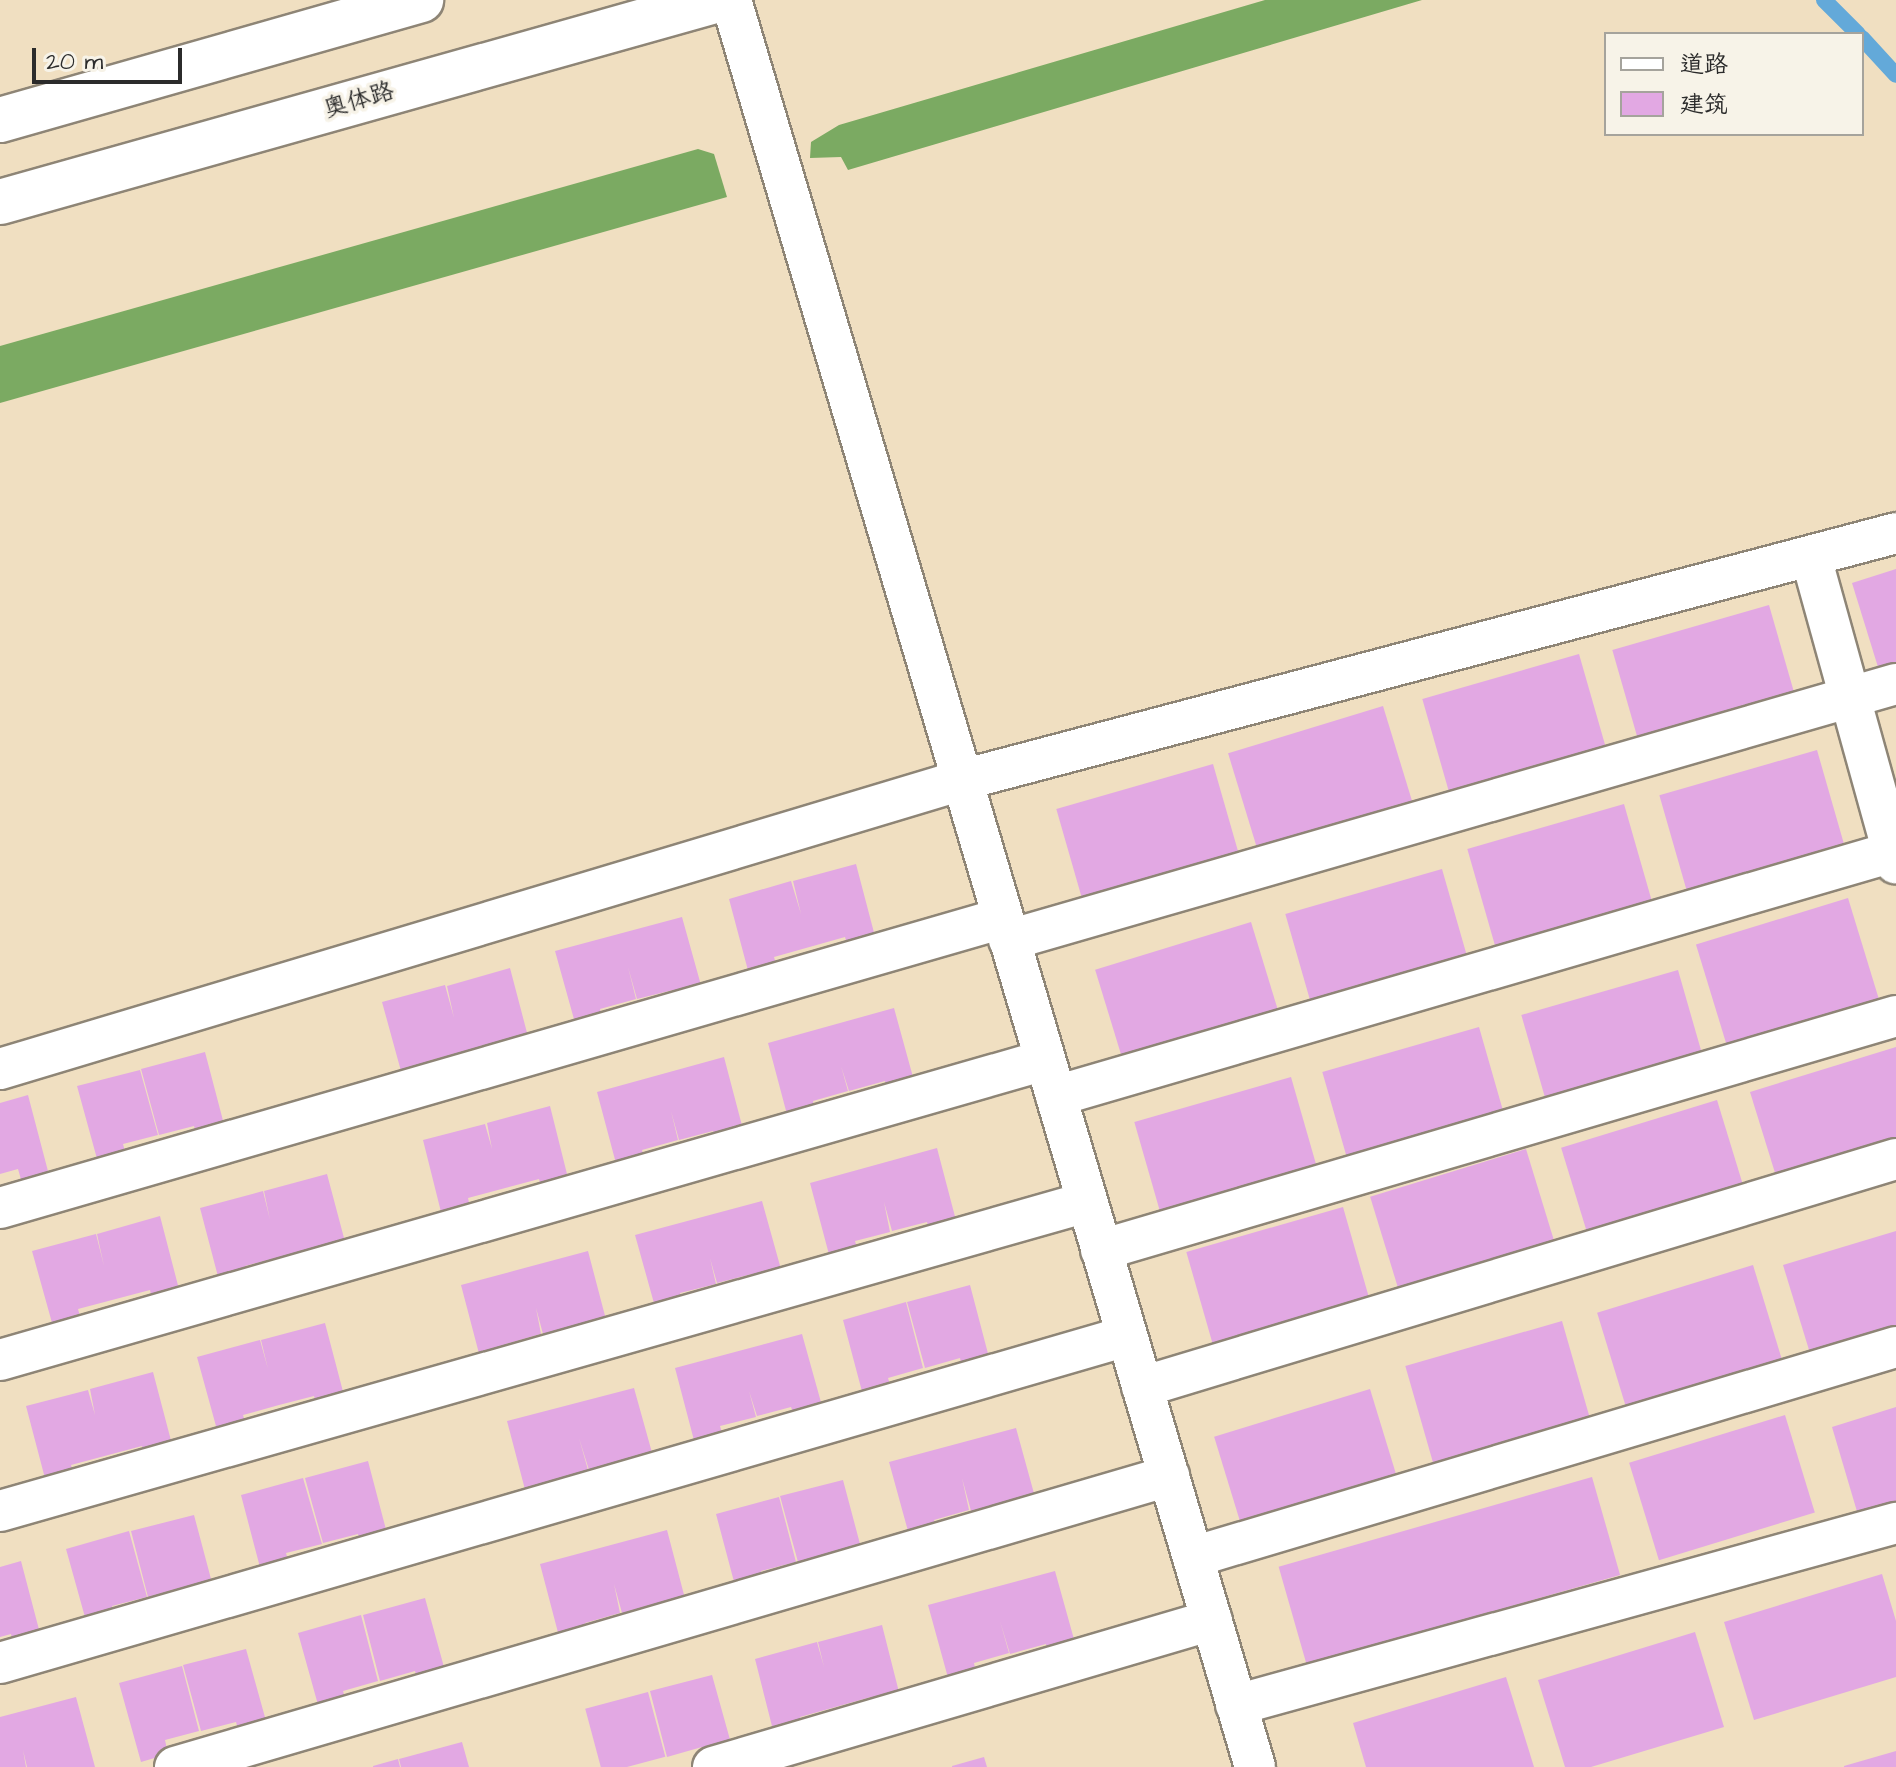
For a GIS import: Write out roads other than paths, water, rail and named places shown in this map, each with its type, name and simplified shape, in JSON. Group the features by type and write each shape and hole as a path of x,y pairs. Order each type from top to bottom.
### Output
{"main road":[{"path":"0,120 421,0"},
{"name":"奥体路","path":"0,202 718,0"}],"street":[{"path":"731,0 1255,1767"},
{"path":"0,1069 962,780 1896,533"},
{"path":"0,1360 1895,855 1811,557"},
{"path":"0,1208 1896,684"},
{"path":"1101,1250 1896,1016"},
{"path":"1142,1387 1896,1159"},
{"path":"0,1511 1087,1202"},
{"path":"0,1663 1127,1336"},
{"path":"1193,1557 1896,1347"},
{"path":"175,1767 1169,1476"},
{"path":"1236,1705 1896,1523"},
{"path":"713,1767 1212,1620"}],"waterway":[{"path":"1824,0 1856,32"},
{"path":"1864,40 1896,75"}]}
